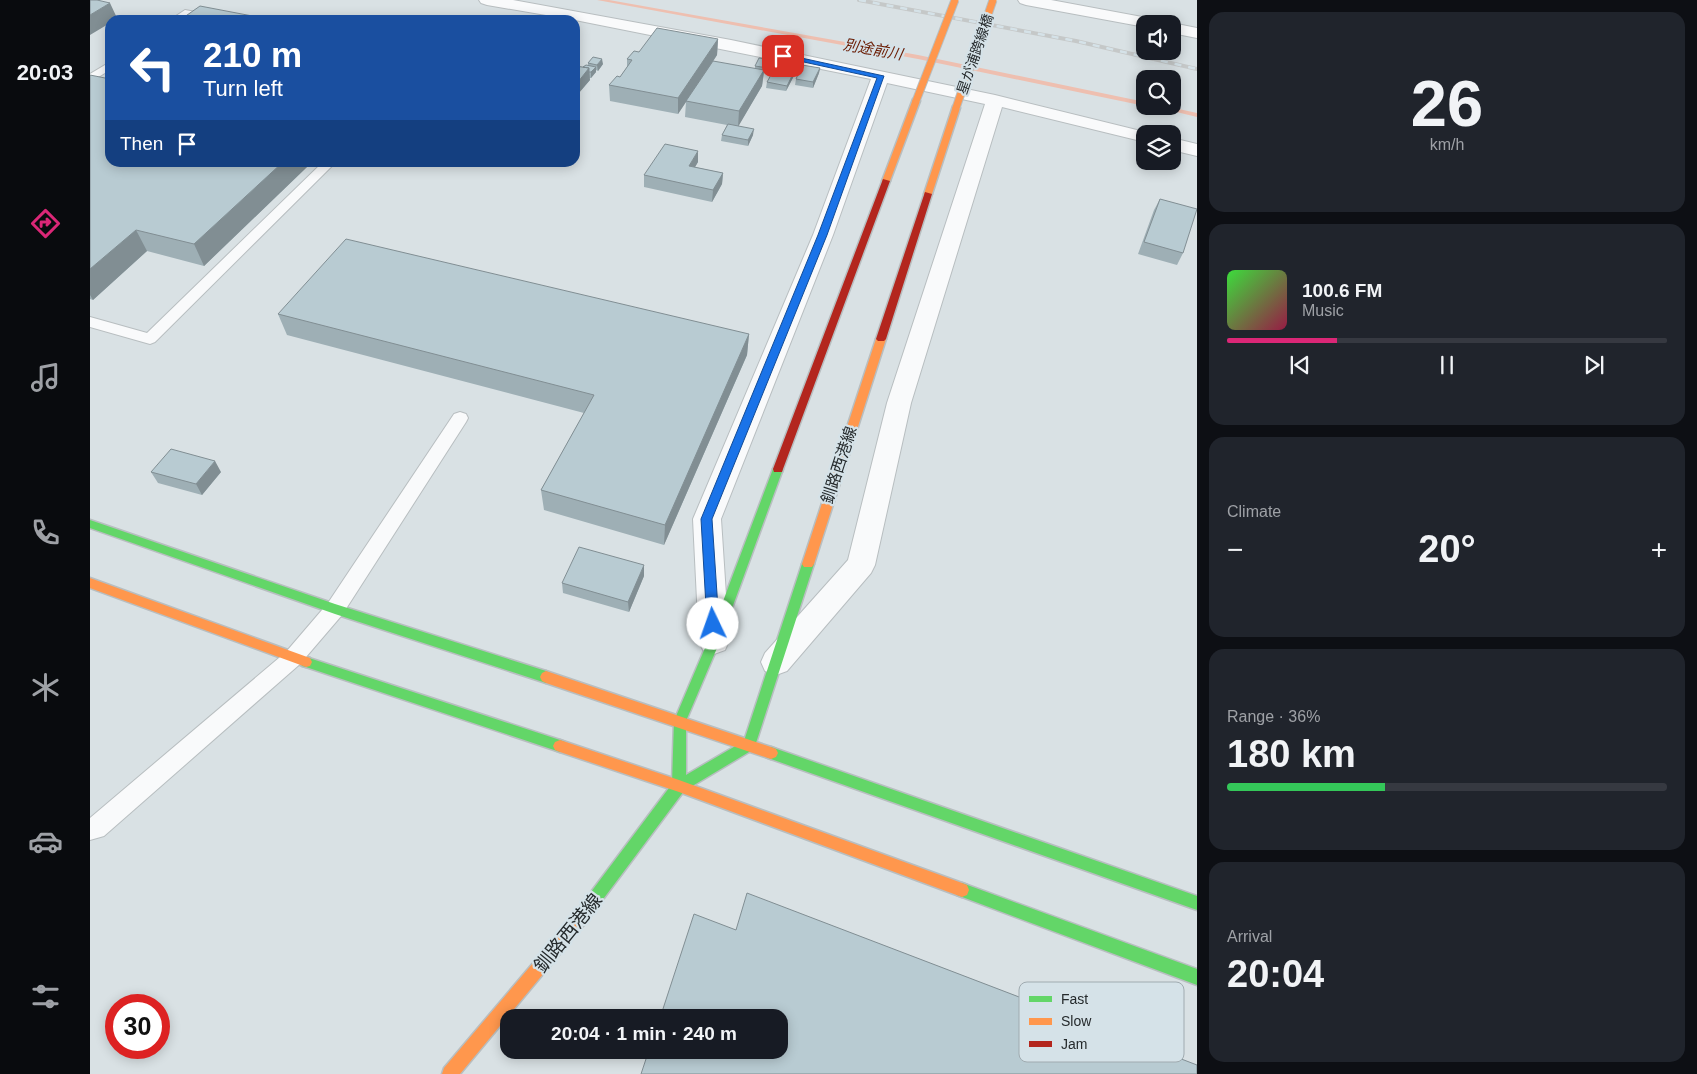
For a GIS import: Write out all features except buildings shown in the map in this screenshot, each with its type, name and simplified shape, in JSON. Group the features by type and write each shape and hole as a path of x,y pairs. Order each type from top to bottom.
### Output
{"main road":[{"path":"679,786 680,721 714,641 955,0"},
{"name":"星が浦跨線橋","path":"956,108 993,0"},
{"name":"釧路西港線","path":"450,1074 589,908 679,786 749,745 956,108"},
{"path":"90,524 335,609 680,721 1197,903"},
{"path":"90,583 293,658 679,786 1197,977"}],"street":[{"path":"487,0 571,15"},
{"path":"1026,0 1136,21"},
{"path":"580,17 667,32 995,100 1061,114 1136,134"},
{"path":"1181,30 1197,33"},
{"path":"714,641 707,519 823,235 881,76"},
{"path":"775,663 862,565 899,403 995,100"},
{"path":"1181,146 1197,150"}],"lane":[{"path":"182,15 185,13 196,15"},
{"path":"90,79 105,68"},
{"path":"90,322 150,339 325,167"},
{"path":"90,829 96,828 293,658 335,609 460,418"}],"waterway":[{"name":"別途前川","path":"600,0 918,57 1136,102"},
{"name":"別途前川","path":"1181,112 1197,115"}],"railway":[{"path":"859,0 1076,41 1197,69"}],"traffic: fast":[{"path":"679,786 680,721 714,641 778,469"},
{"path":"90,524 335,609 546,677"},
{"path":"578,921 679,786 749,745 808,564"},
{"path":"306,662 560,746"},
{"path":"771,753 1197,903"},
{"path":"962,890 1197,977"}],"traffic: slow":[{"path":"916,101 955,0"},
{"path":"956,108 993,0"},
{"path":"886,181 916,101"},
{"path":"928,194 956,108"},
{"path":"808,564 881,339"},
{"path":"90,583 306,662"},
{"path":"546,677 771,753"},
{"path":"560,746 679,786 962,890"},
{"path":"450,1074 578,921"}],"traffic: jam":[{"path":"778,469 886,181"},
{"path":"881,339 928,194"}],"route":[{"path":"713,624 707,519 823,235 881,76 783,56"}]}
